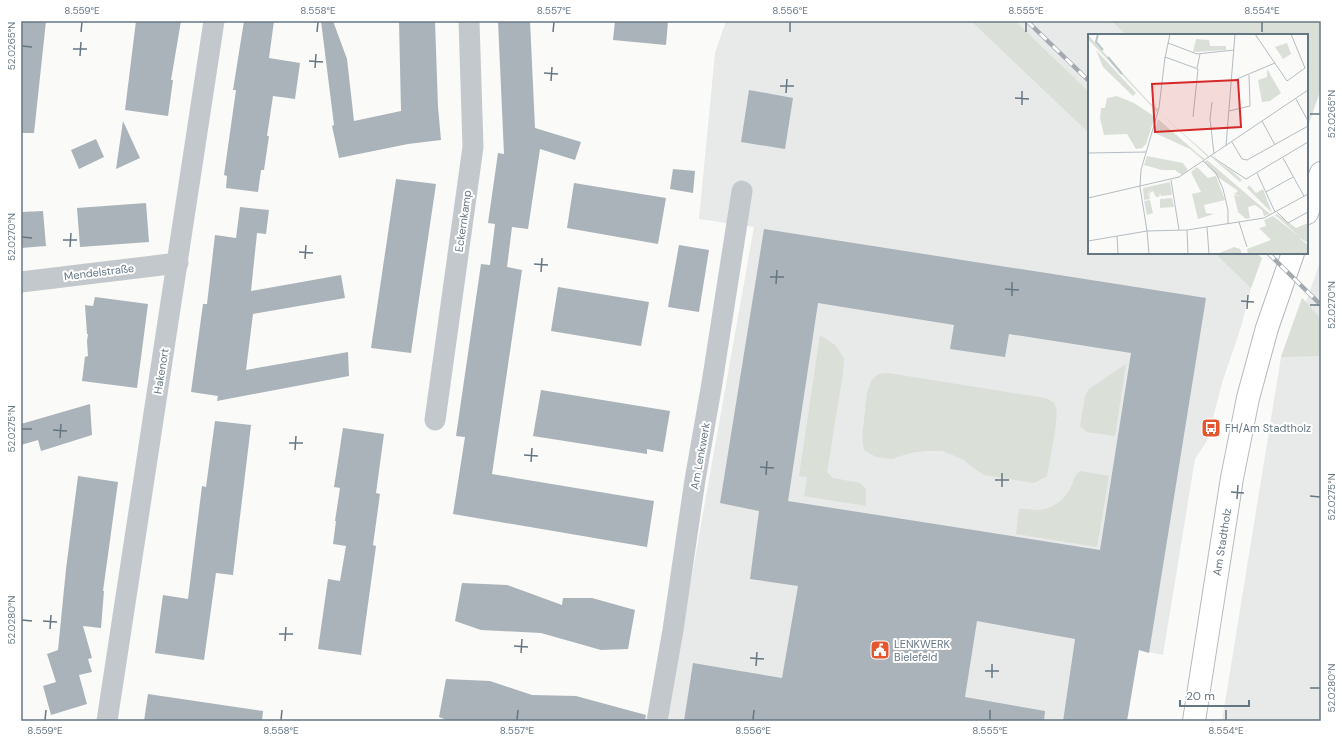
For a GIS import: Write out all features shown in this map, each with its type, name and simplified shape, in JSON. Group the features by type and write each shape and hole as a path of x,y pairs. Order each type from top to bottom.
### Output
{"main road":[{"path":"1308,209 1321,173"},
{"name":"Am Stadtholz","path":"1193,720 1232,478 1248,398 1267,328 1293,254"}],"street":[{"name":"Hakenort","path":"106,721 178,263 214,21"},
{"name":"Eckernkamp","path":"435,420 473,147 469,21"},
{"name":"Am Lenkwerk","path":"657,721 742,191"},
{"name":"Mendelstraße","path":"21,282 178,263"}],"shaded area":[{"path":"726,21 1135,21 1150,34 1088,34 1088,254 1258,254 1262,258 1251,288 1241,327 1222,383 1207,441 1195,459 1163,655 1075,639 1063,721 666,721 754,227 699,219 715,53"},
{"path":"971,21 1015,21 1088,91 1088,132"},
{"path":"1112,21 1321,21 1321,89 1308,126 1308,34 1125,34"},
{"path":"1216,254 1257,254 1262,258 1251,288"},
{"path":"1321,259 1321,721 1222,721 1281,357 1302,298 1306,302"},
{"path":"1302,298 1321,319 1321,359 1319,356 1281,357"},
{"path":"820,335 835,345 844,358 843,373 827,472 833,478 860,483 866,489 866,506 804,496 807,477 799,476"},
{"path":"1126,364 1115,436 1087,432 1080,426 1085,396 1089,389"},
{"path":"888,373 1050,400 1055,406 1057,413 1047,476 1034,483 984,475 964,460 943,451 910,453 892,459 876,457 864,450 862,438 867,393 871,381 878,374"},
{"path":"1080,471 1109,476 1097,547 1016,534 1019,509 1039,510 1049,508 1058,503 1068,492 1075,476"}],"building":[{"path":"21,21 46,21 34,133 21,133"},
{"path":"136,21 181,21 171,80 173,80 168,116 125,110"},
{"path":"244,21 274,21 269,58 300,63 295,99 273,96 264,170 261,170 258,192 226,188 227,176 224,175 236,90 233,90"},
{"path":"321,21 333,21 347,59 354,121 401,111 399,21 435,21 438,107 441,140 408,144 339,158 332,126 334,125"},
{"path":"498,21 530,21 535,128 581,142 575,160 540,149 528,229 512,227 507,267 522,270 492,474 654,501 647,547 453,514 465,437 456,436 481,264 490,265 495,224 488,223 498,153 504,154"},
{"path":"615,21 668,21 666,45 613,40"},
{"path":"749,90 793,98 785,149 741,142"},
{"path":"123,121 140,158 116,169"},
{"path":"96,139 104,157 79,169 71,150"},
{"path":"673,169 695,171 693,193 670,189"},
{"path":"396,179 436,184 411,353 371,348"},
{"path":"574,183 666,198 658,244 567,228"},
{"path":"146,203 149,242 80,247 77,208"},
{"path":"240,207 269,210 266,234 257,233 251,291 341,275 345,298 253,314 246,370 348,352 349,376 217,401 218,396 191,392 203,304 207,304 215,235 236,238"},
{"path":"43,211 46,246 21,248 21,212"},
{"path":"764,229 1206,298 1149,653 1139,650 1127,721 1063,721 1075,639 977,621 965,697 1045,711 1044,721 684,721 693,663 782,678 798,586 750,579 759,511 720,503","holes":["818,303 954,325 950,349 1005,357 1009,334 1131,353 1100,550 788,501"]},
{"path":"679,245 709,250 699,312 668,307"},
{"path":"558,287 649,302 641,346 551,331"},
{"path":"95,297 148,304 137,388 82,381 85,357 88,356 88,334 85,305 93,306"},
{"path":"541,390 670,411 663,452 647,449 647,454 533,436"},
{"path":"90,404 92,435 41,451 38,440 21,445 21,424"},
{"path":"215,421 251,425 233,575 216,573 204,660 155,653 163,595 188,599 202,486 206,487"},
{"path":"343,428 384,434 376,493 380,494 373,545 376,546 361,655 318,649 328,579 340,581 346,546 333,544 340,488 334,487"},
{"path":"78,476 118,482 103,591 101,628 83,626 92,658 88,659 92,672 79,675 87,704 51,715 43,686 56,682 47,654 58,650 66,569"},
{"path":"462,583 507,585 562,605 563,598 592,598 635,610 628,649 601,650 541,633 481,630 455,621"},
{"path":"446,679 490,681 532,695 576,696 646,715 645,721 449,721 439,717"},
{"path":"148,694 263,711 262,721 144,721"}],"railway":[{"path":"1027,21 1088,80"},
{"path":"1269,254 1321,305"}],"place":[{"name":"FH/Am Stadtholz","path":"1211,428"},
{"name":"LENKWERK Bielefeld","path":"880,650"}]}
